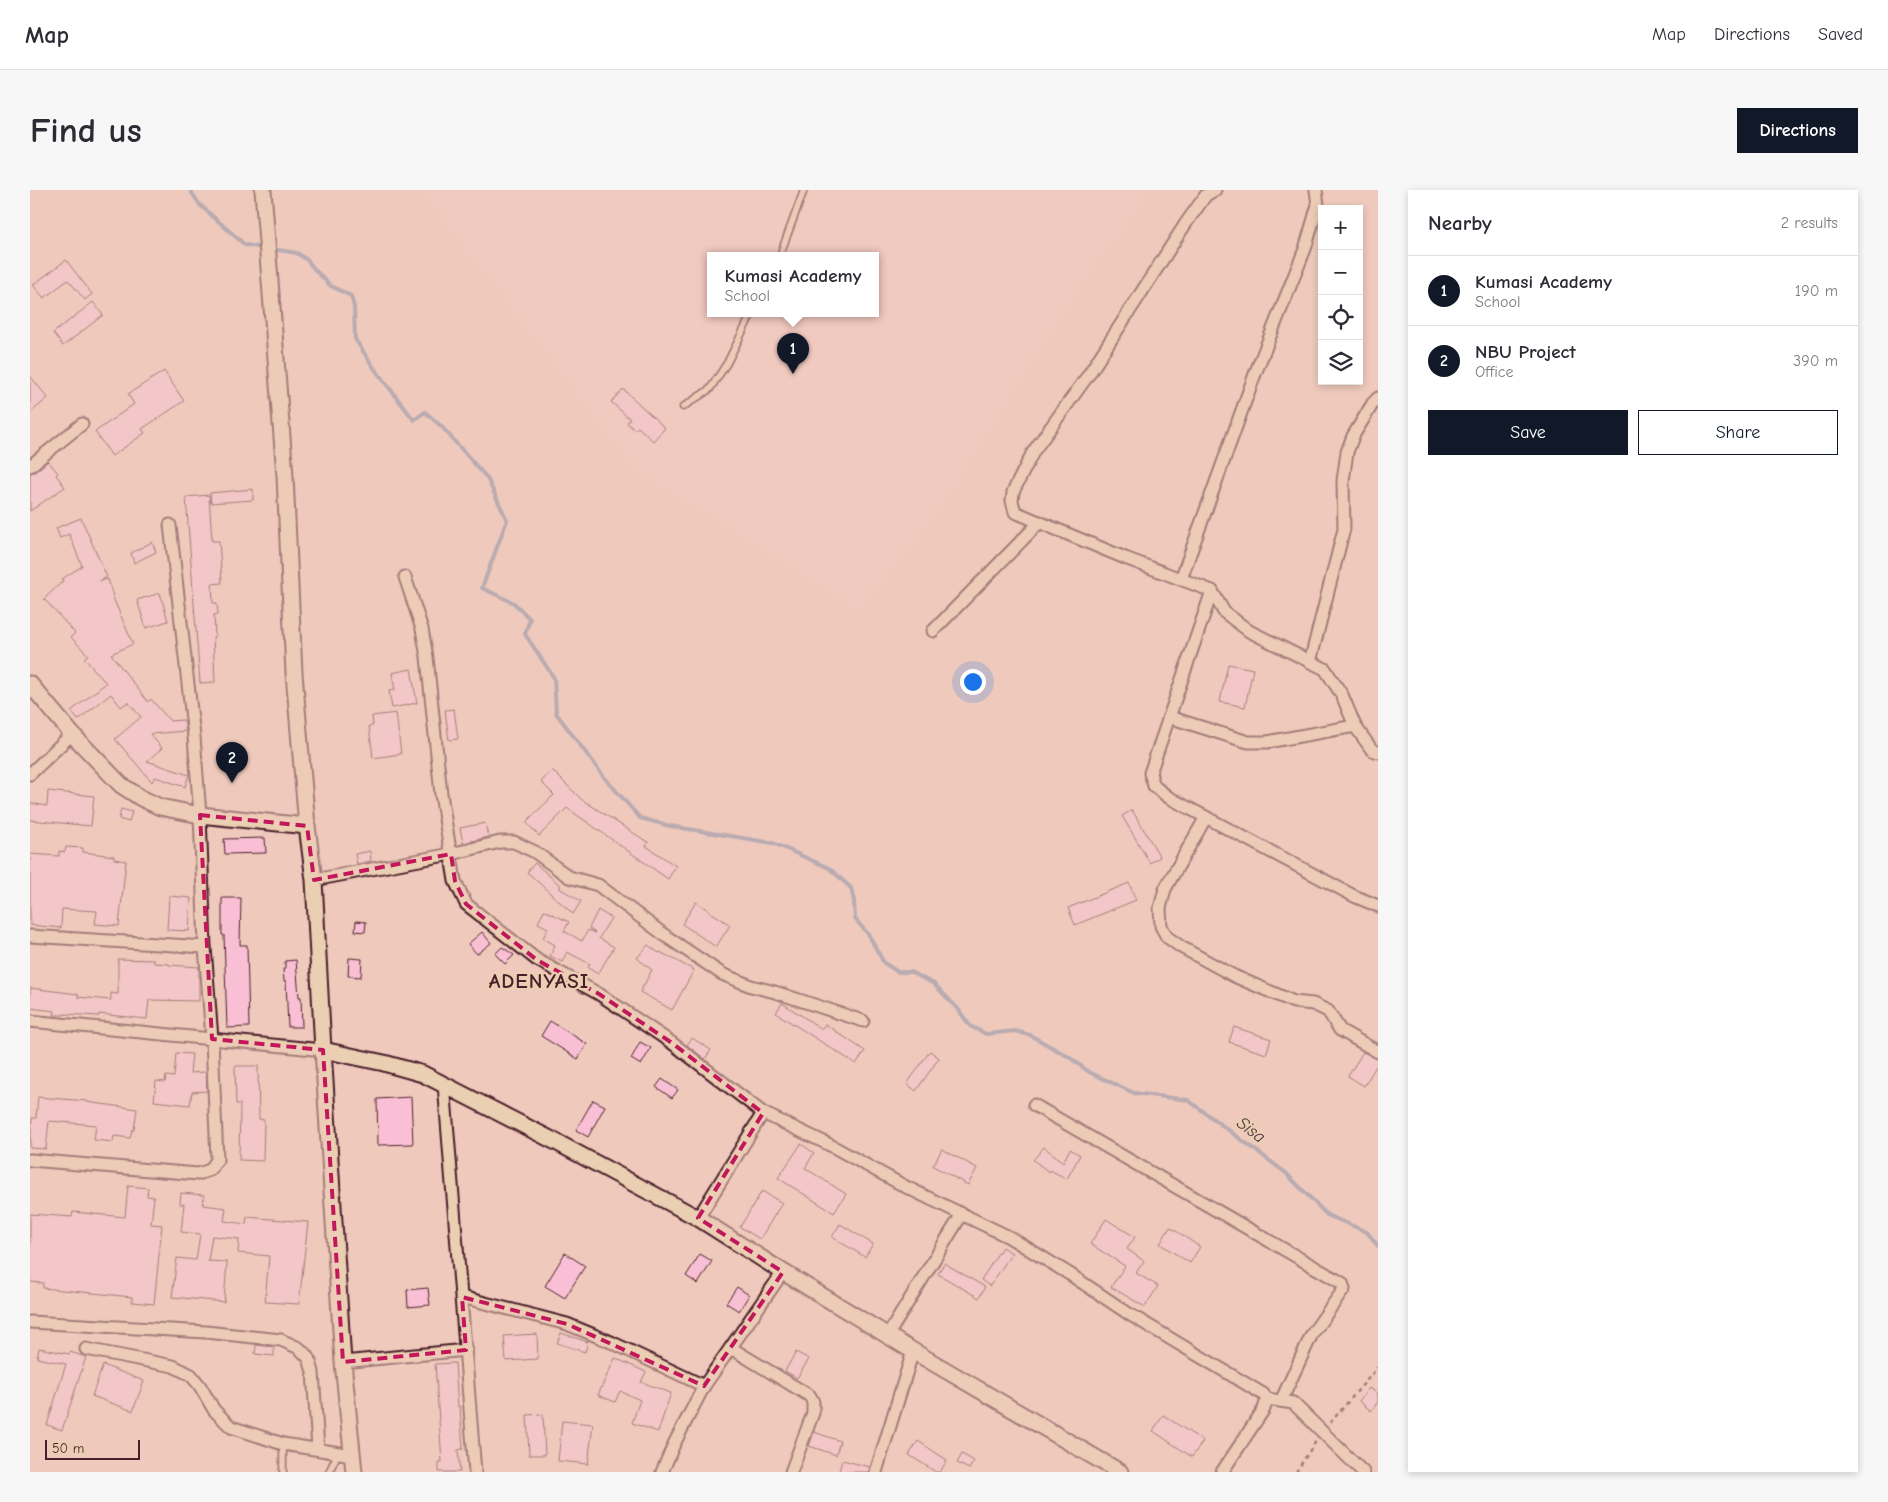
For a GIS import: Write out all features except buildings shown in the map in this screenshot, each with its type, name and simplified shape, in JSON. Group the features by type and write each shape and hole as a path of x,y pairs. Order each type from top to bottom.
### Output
{"street":[{"path":"263,190 285,476 294,673 307,826 314,880 323,1050 344,1362 345,1454 354,1472"},
{"path":"1215,190 1206,195 1186,223 1089,374 1033,452 1013,492 1012,502 1015,512 1125,558 1212,591 1224,612 1249,631 1325,668 1342,695 1355,726 1372,750 1378,752"},
{"path":"1181,579 1255,374 1305,249 1318,205 1316,190"},
{"path":"1310,662 1344,529 1343,482 1347,452 1353,436 1378,398"},
{"path":"30,466 82,424"},
{"path":"933,631 1040,522"},
{"path":"30,1160 198,1174 210,1170 217,1160 212,1039 205,947 200,815 194,738 170,525"},
{"path":"405,577 422,629 428,657 441,794 455,881 466,904 537,960 599,994 672,1043 763,1113 830,1145 906,1187 1009,1237 1056,1265 1129,1314 1263,1394 1268,1399 1293,1403 1363,1472"},
{"path":"1212,591 1150,773 1154,786 1168,797 1354,896 1378,906"},
{"path":"30,684 72,734 121,785 141,798 160,807 200,815 307,826"},
{"path":"1169,716 1248,742 1268,742 1355,726"},
{"path":"30,774 72,734"},
{"path":"1206,817 1165,889 1160,908 1161,926 1167,937 1181,947 1234,976 1294,1002 1313,1004 1328,1011 1340,1030 1378,1052"},
{"path":"314,880 451,854 500,842 514,842 535,852 569,876 598,885 667,937 722,974 751,986 863,1020"},
{"path":"30,936 205,947"},
{"path":"30,1021 323,1050 384,1063 423,1074 698,1218 888,1336 1120,1472"},
{"path":"444,1084 475,1472"},
{"path":"1034,1105 1342,1283 1344,1289 1312,1334 1281,1401"},
{"path":"698,1218 763,1113"},
{"path":"888,1336 962,1214"},
{"path":"662,1472 674,1444 704,1386 783,1272"},
{"path":"462,1297 567,1324 612,1342 704,1386"},
{"path":"30,1322 206,1332 281,1340 299,1348 309,1358 313,1372 318,1449"},
{"path":"732,1348 810,1396 813,1402 813,1413 791,1472"},
{"path":"86,1350 173,1366 191,1375 214,1410 232,1427 283,1444 345,1454"},
{"path":"344,1362 466,1350"},
{"path":"876,1472 913,1351"},
{"path":"1222,1472 1264,1409 1268,1399"}],"lane":[{"path":"781,252 804,190"},
{"path":"683,407 710,389 727,364 750,317"},
{"path":"283,1444 283,1472"},
{"path":"329,1472 345,1454"}],"path":[{"path":"1296,1472 1323,1432 1378,1367"}],"highlighted area":[{"path":"200,815 307,826 314,880 451,854 455,881 466,904 537,960 599,994 672,1043 763,1113 698,1218 783,1272 704,1386 567,1324 462,1297 466,1350 343,1362 323,1050 212,1039"}],"shaded area":[{"path":"420,190 1149,190 1085,280 930,523 859,609 635,469"}],"waterway":[{"path":"190,190 200,205 245,245 265,248"},
{"name":"Sisa","path":"272,249 297,253 307,260 331,286 351,296 354,307 355,339 374,368 414,420 425,412 441,426 487,478 507,520 482,588 514,603 530,619 525,634 554,678 556,713 604,777 640,818 670,826 773,843 829,868 851,888 855,919 868,934 884,963 898,972 911,972 934,984 958,1009 970,1026 986,1034 1015,1031 1030,1035 1069,1057 1089,1072 1134,1093 1188,1100 1286,1173 1327,1215 1367,1232 1378,1246"}],"place":[{"name":"Kumasi Academy","path":"793,374"},
{"name":"NBU Project","path":"232,783"}],"district":[{"name":"ADENYASI","path":"539,981"}]}
